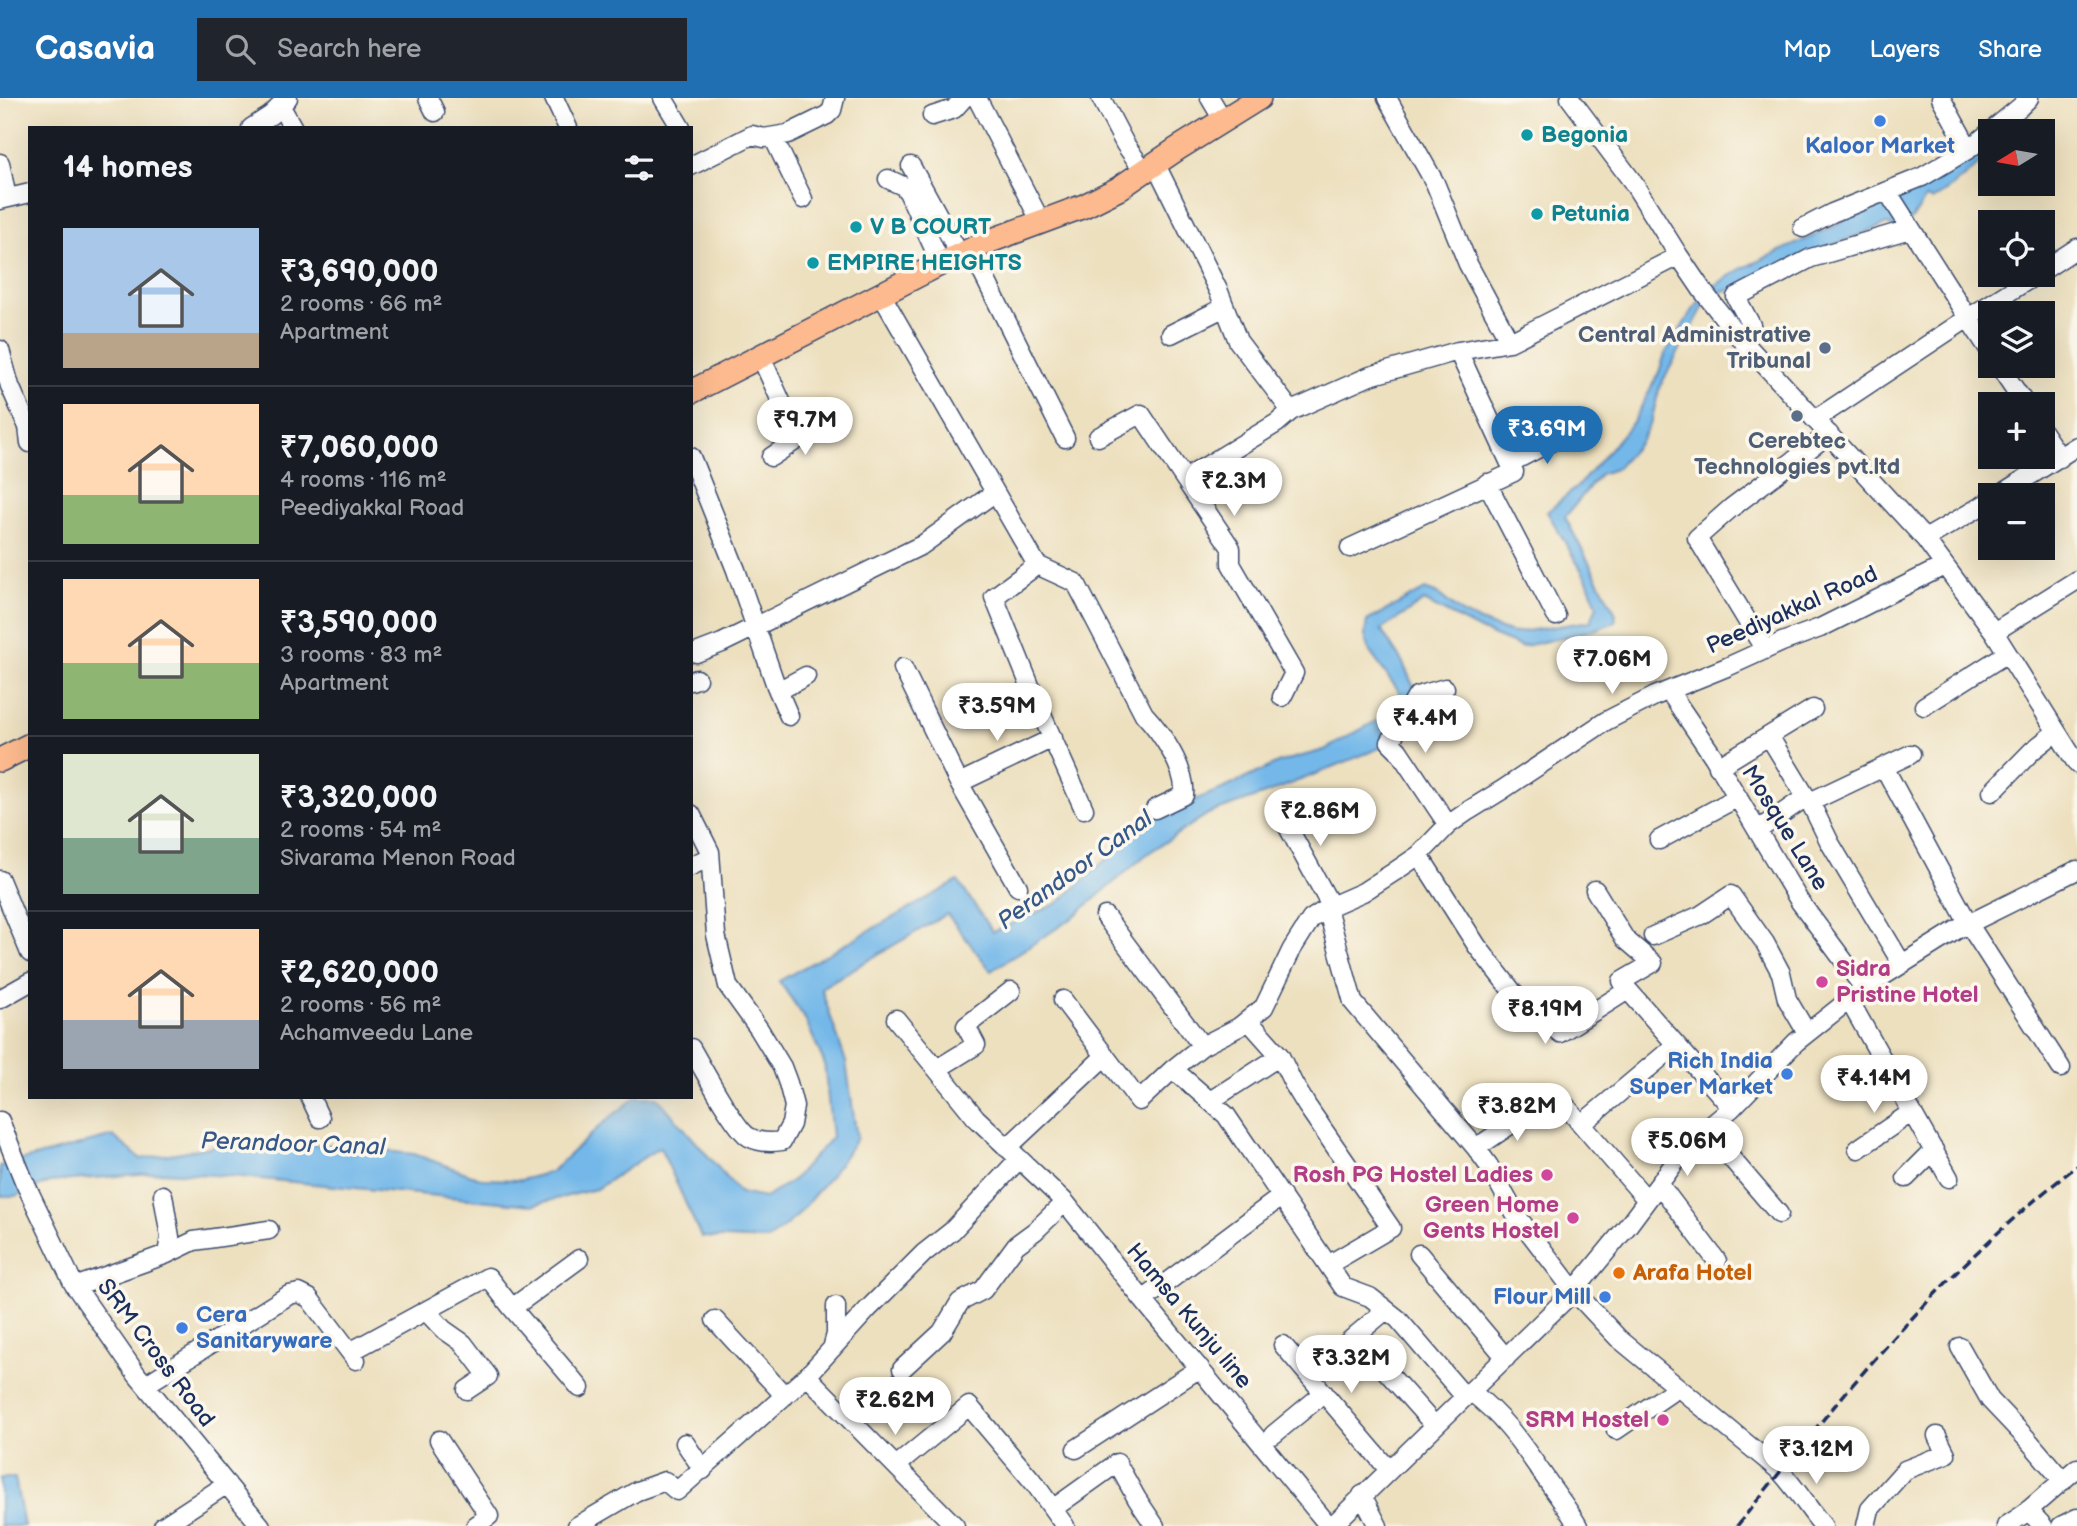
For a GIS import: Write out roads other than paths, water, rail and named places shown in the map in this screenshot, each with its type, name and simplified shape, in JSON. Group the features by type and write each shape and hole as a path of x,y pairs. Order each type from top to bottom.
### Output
{"main road":[{"path":"693,391 957,256 1084,206 1118,189 1259,98"},
{"path":"0,760 28,752"}],"street":[{"path":"261,98 279,106 292,126"},
{"path":"554,98 567,126"},
{"path":"663,98 680,126"},
{"path":"694,157 752,135 764,138 788,134 827,115 832,110 835,98"},
{"path":"932,116 954,109 964,98"},
{"path":"977,98 1041,222"},
{"path":"1101,98 1125,144 1149,168 1219,292 1238,341 1291,411"},
{"path":"1210,98 1223,120"},
{"path":"1387,98 1435,183 1468,264 1510,342"},
{"path":"1570,98 1632,181 1679,256 1738,336 1925,539 1994,632 2077,764"},
{"path":"1941,98 1969,149"},
{"path":"2006,119 2029,98"},
{"path":"254,126 279,106"},
{"path":"773,137 803,199"},
{"path":"1803,228 1832,213 1889,194 1978,142"},
{"path":"0,163 4,199 28,193"},
{"path":"911,166 957,256 1065,438"},
{"path":"888,179 903,186 957,256"},
{"path":"1889,194 1978,333"},
{"path":"1738,336 1751,325 1736,297 1811,258 1909,227"},
{"path":"2055,262 2077,248"},
{"path":"1185,479 1277,423 1291,411 1370,376 1458,351 1510,342 1679,256"},
{"path":"1816,419 2017,287"},
{"path":"881,294 1037,565 1076,583 1144,714 1158,730 1182,775 1184,795 1155,809"},
{"path":"1171,334 1225,307"},
{"path":"0,350 7,399 28,427"},
{"path":"1350,548 1514,472 1458,351"},
{"path":"761,357 798,439"},
{"path":"1098,437 1140,414 1231,548 1231,564 1294,673 1282,697"},
{"path":"771,457 822,427"},
{"path":"1510,463 1566,434"},
{"path":"1765,650 1697,538 1829,434"},
{"path":"2019,483 2077,446"},
{"path":"2055,450 2060,458"},
{"path":"693,462 789,716"},
{"path":"1487,483 1556,616"},
{"path":"696,653 722,643 922,545 995,493"},
{"path":"1925,539 1978,507"},
{"path":"1037,565 994,597 1084,809"},
{"name":"Peediyakkal Road","path":"1105,1056 1139,1101 1202,1046 1239,1027 1264,1007 1292,949 1311,919 1329,907 1363,892 1419,855 1448,825 1606,721 1669,691 1820,628 1944,566"},
{"path":"1994,632 2077,580"},
{"path":"1924,706 2006,654"},
{"path":"903,668 959,783 1018,887"},
{"path":"778,691 806,676"},
{"path":"1445,688 1418,696 1390,742 1448,825"},
{"name":"Mosque Lane","path":"1669,691 1713,756 1800,902 1864,988"},
{"path":"1718,767 1813,709"},
{"path":"1992,792 2032,751 2056,732"},
{"path":"1758,830 1806,797 1769,736"},
{"path":"959,783 1052,738"},
{"path":"1902,964 1830,843 1810,802 1911,754"},
{"path":"1884,767 1968,923 2061,1068"},
{"path":"1659,840 1738,797"},
{"path":"1277,807 1329,907 1353,1002 1476,1148 1517,1215 1574,1291 1618,1338 1780,1471 1794,1485 1802,1501 1823,1526"},
{"path":"693,818 710,854 716,935 729,986 782,1067 794,1106 791,1124 782,1141 767,1144 747,1136 706,1076 693,1052"},
{"path":"693,865 710,854"},
{"path":"1419,855 1477,946 1519,1000 1560,1033 1628,990"},
{"path":"1331,1526 1574,1291 1688,1145 1731,1108 1796,1042 1864,988 1968,923 2077,870"},
{"path":"0,880 28,948"},
{"path":"1595,890 1625,939 1653,963 1622,981 1731,1108"},
{"path":"1653,936 1701,915 1731,895 1765,943 1781,973 1787,999 1807,1033"},
{"path":"1105,916 1202,1046"},
{"path":"0,999 28,983"},
{"path":"937,1069 976,1045 966,1026 1011,991"},
{"path":"578,1526 636,1492 665,1481 677,1491 807,1376 915,1262 952,1231 1013,1153 1105,1056 1063,1000"},
{"path":"1849,1000 1949,1178"},
{"name":"Hamsa Kunju line","path":"896,1019 976,1118 1065,1202 1331,1526"},
{"path":"1248,1020 1280,1056 1307,1106 1391,1228 1328,1265"},
{"path":"1590,1118 1676,1045"},
{"path":"1210,1101 1280,1056"},
{"path":"1173,1069 1226,1115 1343,1287 1370,1297 1398,1319 1468,1394 1491,1407 1513,1432 1578,1526"},
{"path":"311,1099 320,1118"},
{"path":"1564,1104 1647,1200"},
{"path":"1476,1148 1538,1106"},
{"path":"1858,1149 1912,1112"},
{"name":"SRM Cross Road","path":"1,1126 75,1287 145,1385 261,1526"},
{"path":"1707,1130 1779,1214"},
{"path":"1906,1178 1934,1150"},
{"path":"1659,1184 1717,1261"},
{"path":"163,1195 170,1237 167,1254"},
{"path":"1143,1300 1282,1196"},
{"path":"902,1369 942,1332 960,1302 983,1290 1016,1245 1065,1202"},
{"path":"75,1287 167,1254 194,1241 269,1230"},
{"path":"1419,1254 1506,1358"},
{"path":"512,1308 579,1259"},
{"path":"145,1385 289,1295 299,1293 309,1298 353,1356 488,1277 580,1388"},
{"path":"832,1349 836,1334 836,1306"},
{"path":"1321,1366 1386,1310"},
{"path":"426,1311 443,1329 463,1343 488,1376 467,1390"},
{"path":"715,1320 785,1396"},
{"path":"1355,1336 1435,1426"},
{"path":"1283,1345 1389,1470"},
{"path":"1960,1347 1990,1399 2063,1481"},
{"path":"1076,1449 1200,1368"},
{"path":"807,1376 955,1526"},
{"path":"1616,1430 1677,1388"},
{"path":"1273,1435 1324,1393"},
{"path":"897,1466 969,1406 1054,1508 1065,1526"},
{"path":"1866,1526 1870,1509 1905,1470 1946,1454 1937,1436"},
{"path":"439,1440 489,1516 475,1526"},
{"path":"684,1443 703,1470"},
{"path":"1054,1508 1117,1463 1156,1526"},
{"path":"2006,1526 2077,1468"},
{"path":"163,1526 227,1484"},
{"path":"1362,1495 1378,1526"},
{"path":"2028,1510 2043,1526"},
{"path":"2061,1526 2077,1518"}],"water":[{"path":"1978,145 1978,165 1932,200 1926,198 1902,228 1897,229 1887,224 1758,279 1722,291 1705,304 1660,386 1651,422 1640,442 1616,469 1600,474 1565,517 1616,614 1615,622 1594,630 1521,647 1482,631 1424,601 1381,630 1402,661 1417,694 1380,748 1208,814 1147,854 1071,919 991,971 947,914 821,988 846,1062 857,1138 797,1216 768,1240 701,1237 660,1147 596,1189 532,1205 231,1176 162,1172 50,1182 16,1196 0,1196 0,1166 113,1136 141,1159 222,1145 328,1145 414,1154 483,1179 521,1180 551,1172 602,1124 633,1099 659,1099 740,1193 765,1198 794,1179 832,1137 824,1062 804,1017 779,981 958,881 993,932 1058,903 1154,816 1227,787 1280,762 1324,750 1383,717 1392,709 1400,693 1370,652 1365,635 1367,621 1425,589 1438,594 1463,614 1513,633 1591,621 1597,605 1586,578 1547,512 1579,485 1634,421 1659,372 1665,354 1709,289 1741,269 1835,226 1845,220 1846,213 1872,202 1875,206 1883,204"},
{"path":"0,1478 15,1478 24,1526 0,1526"}],"railway":[{"path":"1737,1526 1855,1382 1939,1290 2029,1205 2077,1166"}],"place":[{"name":"Kaloor Market","path":"1880,121"},
{"name":"Begonia","path":"1527,135"},
{"name":"Petunia","path":"1537,214"},
{"name":"V B COURT","path":"856,227"},
{"name":"EMPIRE HEIGHTS","path":"813,263"},
{"name":"Central Administrative Tribunal","path":"1825,348"},
{"name":"Cerebtec Technologies pvt.ltd","path":"1797,416"},
{"name":"Sidra Pristine Hotel","path":"1822,982"},
{"name":"Rich India Super Market","path":"1787,1074"},
{"name":"Rosh PG Hostel Ladies","path":"1547,1175"},
{"name":"Green Home Gents Hostel","path":"1573,1218"},
{"name":"Arafa Hotel","path":"1619,1273"},
{"name":"Flour Mill","path":"1605,1297"},
{"name":"Cera Sanitaryware","path":"182,1328"},
{"name":"SRM Hostel","path":"1663,1420"}],"water label":[{"name":"Perandoor Canal","path":"1075,870"},
{"name":"Perandoor Canal","path":"293,1144"}]}
